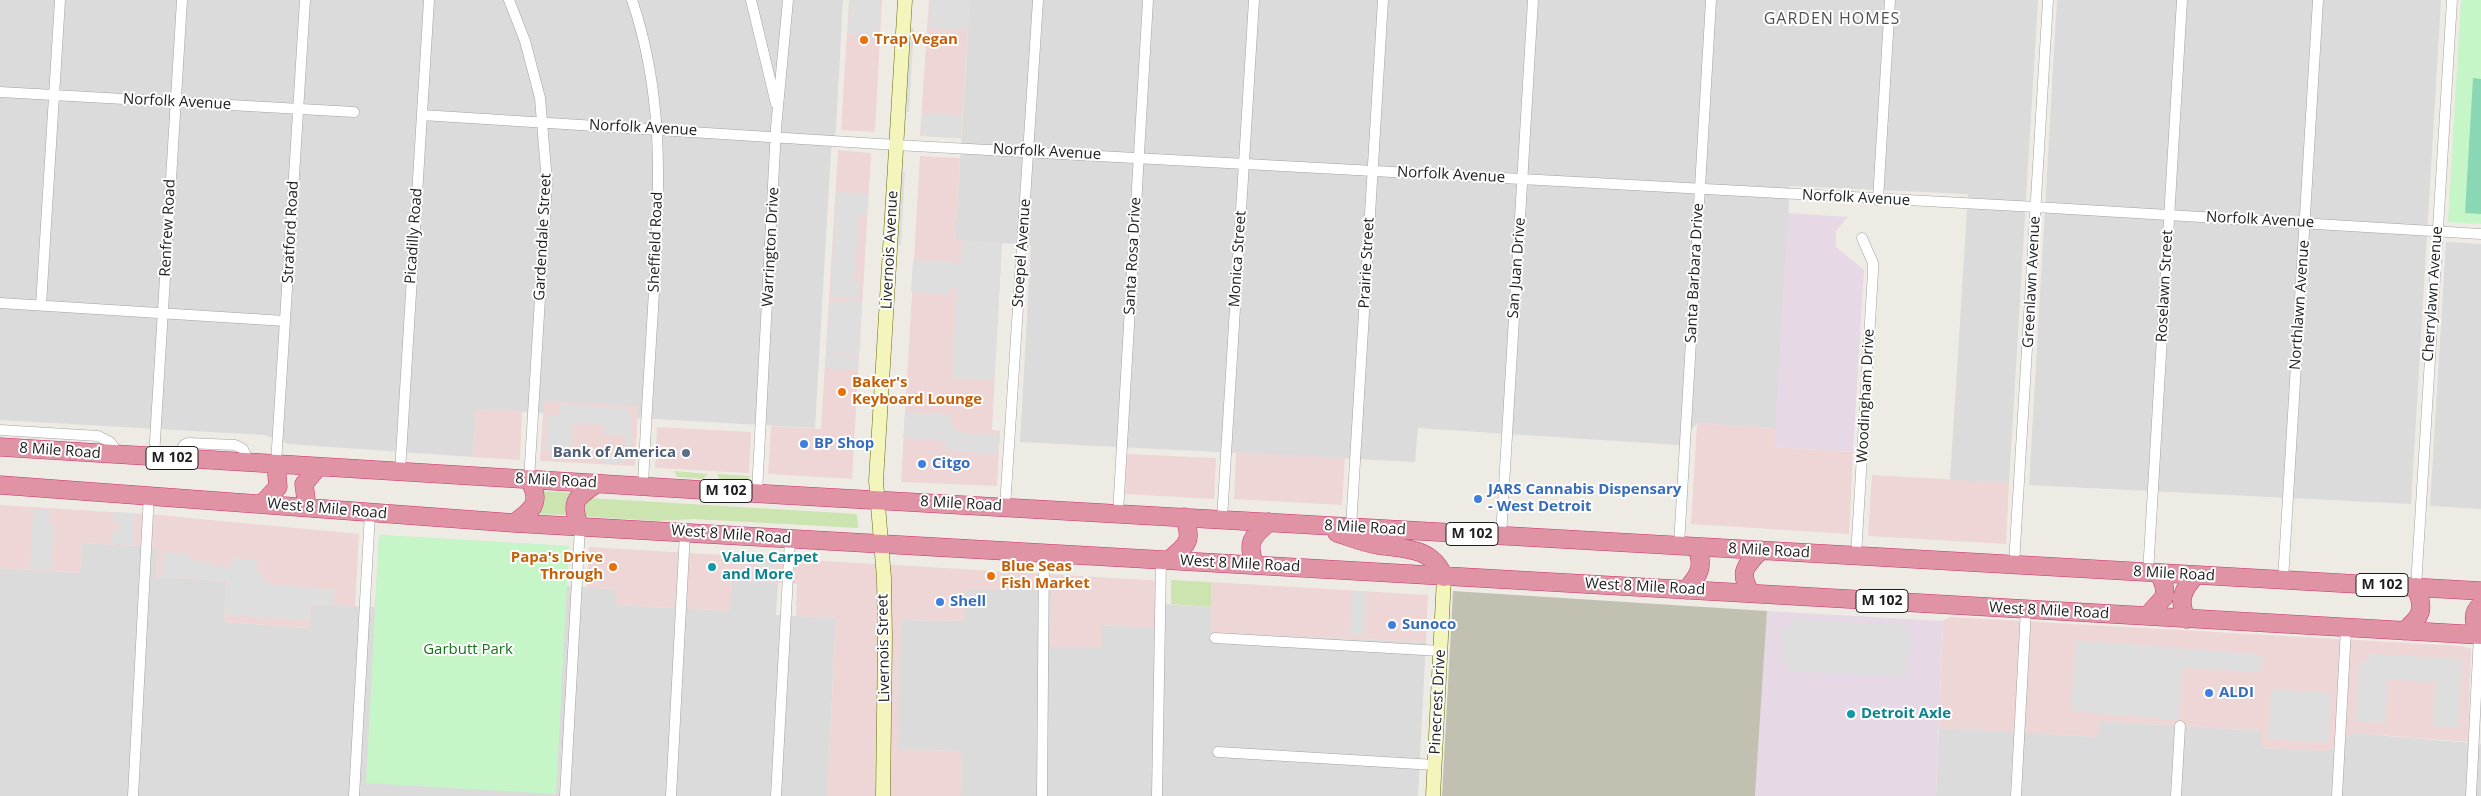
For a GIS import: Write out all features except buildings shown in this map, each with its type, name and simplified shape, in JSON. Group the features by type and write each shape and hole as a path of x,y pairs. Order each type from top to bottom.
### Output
{"highway":[{"name":"8 Mile Road","path":"0,447 596,484 2481,591"},
{"path":"263,503 278,487 276,464"},
{"path":"307,507 304,484 318,467"},
{"path":"514,523 527,514 535,501 534,489 529,480"},
{"path":"580,527 574,511 575,504 582,493 596,484"},
{"name":"West 8 Mile Road","path":"0,485 149,494 370,513 580,527 2480,635"},
{"path":"1165,560 1181,550 1189,539 1189,531 1184,517"},
{"path":"1256,565 1251,552 1251,542 1257,532 1270,522"},
{"path":"1308,524 1377,545 1416,550 1434,561 1444,577"},
{"path":"1686,590 1696,580 1701,568 1687,546"},
{"path":"1751,593 1745,584 1744,572 1750,561 1761,550"},
{"path":"2147,616 2164,596 2164,585 2153,573"},
{"path":"2187,619 2181,604 2181,596 2189,582 2196,575"},
{"path":"2404,631 2417,620 2421,612 2422,601 2416,587"},
{"path":"2480,635 2474,618 2476,610 2481,606"}],"street":[{"path":"41,306 60,0"},
{"name":"Renfrew Road","path":"154,457 182,0"},
{"name":"Stratford Road","path":"276,464 305,0"},
{"name":"Picadilly Road","path":"400,472 429,0"},
{"name":"Gardendale Street","path":"509,0 533,66 543,122 547,182 529,480"},
{"name":"Sheffield Road","path":"632,0 648,59 658,129 658,221 643,486"},
{"path":"751,0 778,112"},
{"name":"Warrington Drive","path":"757,493 776,136 788,0"},
{"name":"Livernois Avenue","path":"877,500 876,481 905,0"},
{"name":"Stoepel Avenue","path":"1005,507 1038,0"},
{"name":"Santa Rosa Drive","path":"1118,513 1148,0"},
{"name":"Monica Street","path":"1222,519 1254,0"},
{"name":"Prairie Street","path":"1351,527 1383,0"},
{"name":"San Juan Drive","path":"1501,536 1533,0"},
{"name":"Santa Barbara Drive","path":"1687,546 1700,190 1712,0"},
{"path":"1878,200 1890,0"},
{"name":"Greenlawn Avenue","path":"2014,564 2048,0"},
{"name":"Roselawn Street","path":"2153,573 2182,0"},
{"name":"Northlawn Avenue","path":"2283,580 2318,0"},
{"name":"Cherrylawn Avenue","path":"2416,587 2452,0"},
{"name":"Norfolk Avenue","path":"0,92 354,112"},
{"name":"Norfolk Avenue","path":"422,114 896,144 1878,200 2304,222 2481,234"},
{"name":"Woodingham Drive","path":"1856,556 1873,272 1873,263 1862,238"},
{"path":"0,303 285,321"},
{"name":"8 Mile Road","path":"0,430 98,436 110,442 119,454"},
{"path":"133,796 149,494"},
{"name":"Livernois Street","path":"877,500 881,544 885,665 883,796"},
{"path":"354,796 370,513"},
{"path":"565,796 580,527"},
{"path":"671,796 685,532"},
{"path":"776,796 790,539"},
{"path":"1042,796 1044,553"},
{"path":"1156,796 1165,560"},
{"name":"Pinecrest Drive","path":"1433,796 1444,577"},
{"path":"2016,796 2026,609"},
{"path":"2337,796 2346,628"},
{"path":"2471,796 2480,635"},
{"path":"1215,638 1441,651"},
{"path":"2176,796 2180,726"},
{"path":"1218,752 1435,765"}],"shaded area":[{"path":"0,0 843,0 836,129 831,151 815,428 476,409 473,457 289,444 264,435 0,420"},
{"path":"849,0 882,0 875,132 841,130"},
{"path":"850,0 880,0 878,36 848,34"},
{"path":"929,0 970,0 961,138 920,136"},
{"path":"931,0 970,0 968,30 929,28"},
{"path":"970,0 2038,0 2009,483 1950,480 1968,194 1790,186 1776,428 1697,423 1678,445 1418,428 1415,462 1020,442 1031,245 955,240"},
{"path":"2057,0 2441,0 2411,504 2029,485"},
{"path":"910,28 914,28 909,112 905,112"},
{"path":"922,113 961,115 960,138 921,136"},
{"path":"838,150 871,153 852,479 768,474 771,426 821,429"},
{"path":"920,156 960,158 955,240 1002,243 992,430 1000,431 997,486 901,482"},
{"path":"901,172 905,172 901,245 897,245"},
{"path":"836,192 867,194 866,216 859,216 854,281 860,282 859,299 831,297"},
{"path":"1788,213 1848,217 1836,231 1836,247 1864,270 1853,452 1774,447"},
{"path":"963,240 1002,243 994,380 952,378 957,288 950,288 949,295 911,292 913,260 961,263"},
{"path":"2446,242 2481,244 2481,509 2430,506"},
{"path":"830,301 862,302 859,355 827,353"},
{"path":"826,354 858,357 857,370 825,368"},
{"path":"544,401 638,406 635,466 540,461"},
{"path":"560,404 629,409 632,422 630,457 618,464 602,463 604,455 624,456 625,436 604,434 604,427 602,425 573,422 571,451 562,456 553,454 546,449 548,416 559,416"},
{"path":"476,409 522,411 520,460 473,457"},
{"path":"905,412 952,415 951,424 958,432 999,435 998,454 945,450 945,441 903,438"},
{"path":"1697,423 1776,428 1775,447 1853,452 1849,534 1691,524"},
{"path":"657,427 751,432 749,473 655,468"},
{"path":"1236,452 1345,458 1342,505 1234,499"},
{"path":"1127,454 1216,458 1214,499 1125,494"},
{"path":"1872,475 2009,483 2006,544 1868,536"},
{"path":"0,505 159,515 359,534 355,607 311,604 310,628 224,622 226,581 156,577 157,547 82,543 80,573 0,568"},
{"path":"33,509 50,510 49,523 54,524 51,570 30,568"},
{"path":"114,512 135,513 133,545 112,544 113,530 119,530 119,523 113,523"},
{"path":"379,535 569,546 567,586 615,589 615,605 729,611 732,580 778,583 776,615 836,618 827,796 0,796 0,568 80,573 82,543 158,547 156,577 226,581 224,622 309,628 311,604 375,607"},
{"path":"589,547 1165,581 1163,628 1102,625 1102,648 1050,647 1052,589 965,589 964,621 901,620 898,750 962,751 961,796 827,796 836,618 796,616 797,584 732,580 730,611 615,605 615,589 587,588"},
{"path":"163,552 189,554 189,560 212,562 213,566 230,567 231,558 257,560 257,572 261,573 268,584 335,590 334,605 310,604 309,620 225,615 227,580 162,577"},
{"path":"757,557 778,558 777,581 755,580"},
{"path":"1211,582 1428,595 1426,642 1211,633"},
{"path":"964,589 1052,589 1051,647 1102,625 1163,628 1164,604 1211,607 1211,633 1426,642 1418,796 961,796 962,751 898,750 900,620 964,621"},
{"path":"1352,591 1366,592 1364,636 1350,636"},
{"path":"1453,591 1767,611 1755,796 1442,796"},
{"path":"1767,611 1943,621 1936,796 1755,796"},
{"path":"1950,617 2461,646 2471,649 2468,742 2353,733 2327,751 2262,748 2262,731 2099,721 2098,737 1939,728 1943,621"},
{"path":"1791,619 1907,625 1906,636 1911,636 1910,654 1907,654 1906,677 1787,671 1787,661 1781,661 1782,628 1790,629"},
{"path":"2076,640 2263,655 2262,672 2183,668 2179,720 2071,711"},
{"path":"2369,654 2462,659 2458,727 2433,726 2435,682 2388,679 2385,723 2356,721 2359,662 2368,662"},
{"path":"2271,689 2331,693 2328,742 2268,739"},
{"path":"2099,721 2263,731 2262,748 2327,751 2353,733 2481,744 2481,796 1936,796 1939,728 2098,737"}],"green space":[{"path":"2461,0 2481,0 2481,224 2448,222"},
{"path":"2473,78 2481,79 2481,214 2465,213"},
{"path":"674,471 708,474 703,479 677,477"},
{"path":"717,474 751,476 744,482 720,480"},
{"path":"542,491 572,493 567,515 537,514"},
{"path":"589,498 857,514 858,528 694,519 658,521 590,517 584,515 582,504"},
{"name":"Garbutt Park","path":"379,535 569,546 556,794 366,783"},
{"path":"1171,580 1211,582 1211,607 1171,604"}],"place":[{"name":"Trap Vegan","path":"864,40"},
{"name":"Baker's Keyboard Lounge","path":"842,392"},
{"name":"BP Shop","path":"804,444"},
{"name":"Bank of America","path":"686,453"},
{"name":"Citgo","path":"922,464"},
{"name":"JARS Cannabis Dispensary - West Detroit","path":"1478,499"},
{"name":"Papa's Drive Through","path":"613,567"},
{"name":"Value Carpet and More","path":"712,567"},
{"name":"Blue Seas Fish Market","path":"991,576"},
{"name":"Shell","path":"940,602"},
{"name":"Sunoco","path":"1392,625"},
{"name":"ALDI","path":"2209,693"},
{"name":"Detroit Axle","path":"1851,714"}],"district":[{"name":"GARDEN HOMES","path":"1832,19"}]}
